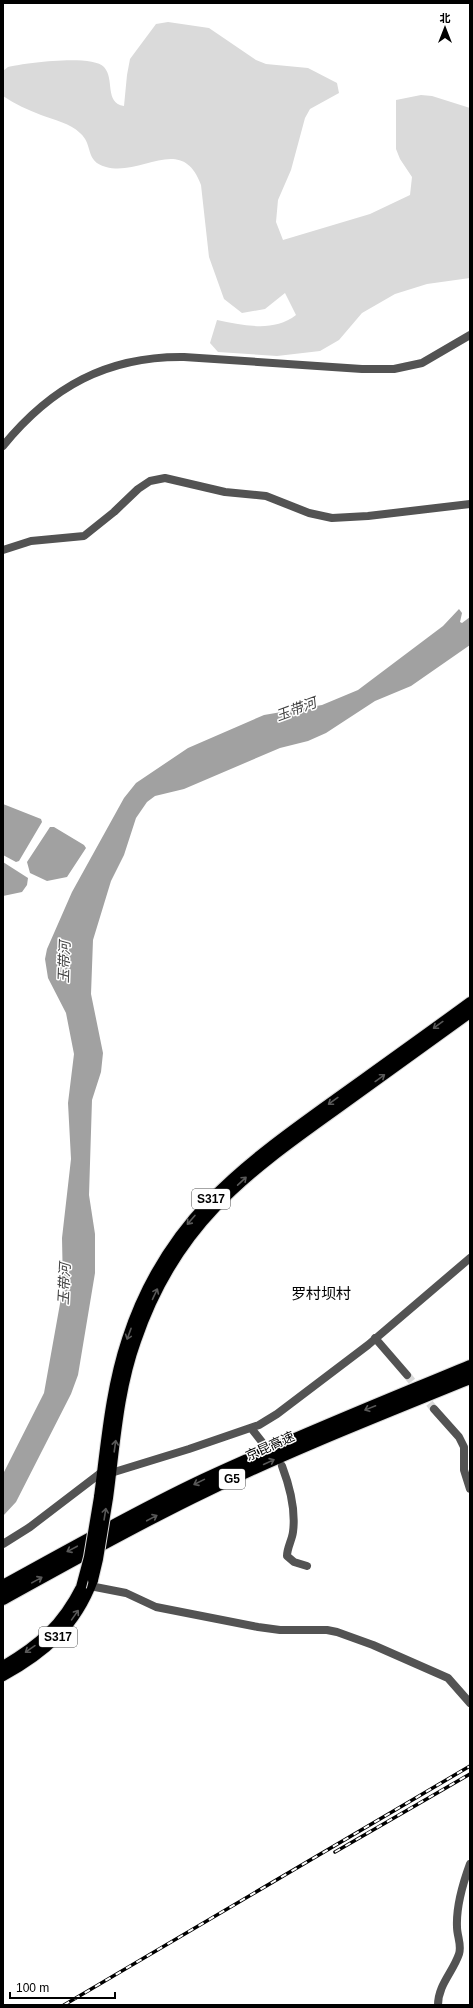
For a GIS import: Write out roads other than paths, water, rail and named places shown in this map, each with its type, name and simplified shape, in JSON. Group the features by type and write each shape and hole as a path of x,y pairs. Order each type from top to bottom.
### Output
{"highway":[{"path":"392,1399 470,1361"},
{"name":"京昆高速","path":"3,1586 196,1483 286,1442 470,1366"},
{"name":"京昆高速","path":"3,1599 180,1503 291,1452 470,1378"},
{"path":"350,1427 470,1386"}],"main road":[{"name":"S317","path":"107,1472 115,1382 127,1339 150,1282 161,1262 186,1227 227,1182 264,1150 470,1002"},
{"name":"S317","path":"3,1676 37,1656 55,1641 76,1613 88,1584 98,1559 103,1498 124,1384 135,1342 158,1286 168,1267 193,1233 238,1184 269,1157 470,1013"},
{"name":"S317","path":"3,1666 31,1648 48,1634 88,1584"}],"street":[{"path":"3,446 27,419 65,389 95,372 121,364 151,358 184,357 362,369 394,369 422,363 470,335"},
{"path":"3,550 31,540 84,536 114,512 138,489 150,481 165,478 225,492 266,496 305,512 332,518 368,516 470,504"},
{"path":"3,1544 107,1472 189,1449 251,1428 277,1414 375,1338 470,1258"},
{"path":"375,1338 407,1375"},
{"path":"434,1408 458,1437 464,1447 464,1470 470,1489"},
{"path":"251,1428 262,1442"},
{"path":"282,1466 289,1484 293,1506 293,1530 287,1556 292,1561 307,1566"},
{"path":"88,1584 126,1593 156,1607 258,1627 280,1630 327,1630 336,1632 373,1645 448,1678 470,1703"},
{"path":"438,2005 439,1994 459,1953 460,1944 457,1927 459,1905 470,1864"}],"water":[{"name":"玉带河","path":"459,609 462,613 460,622 462,623 470,617 470,645 411,686 375,701 326,733 308,741 280,748 184,789 155,796 147,802 136,818 124,855 111,881 93,940 91,994 103,1053 101,1072 92,1100 89,1195 95,1234 95,1273 78,1375 71,1394 16,1502 3,1516 3,1474 44,1393 63,1287 62,1238 71,1159 68,1103 74,1054 66,1013 48,978 45,959 47,949 72,892 124,798 136,783 188,748 264,715 322,705 358,690 443,626"},
{"path":"3,804 41,819 42,822 19,861 16,862 3,855"},
{"path":"50,827 54,827 84,845 86,848 67,877 47,881 30,873 27,862"},
{"path":"3,862 28,878 27,885 22,892 3,896"}],"tunnel":[{"path":"407,1375 434,1409"}],"railway":[{"path":"64,2005 470,1766"},
{"path":"335,1852 470,1774"}],"district":[{"name":"罗村坝村","path":"321,1293"}]}
